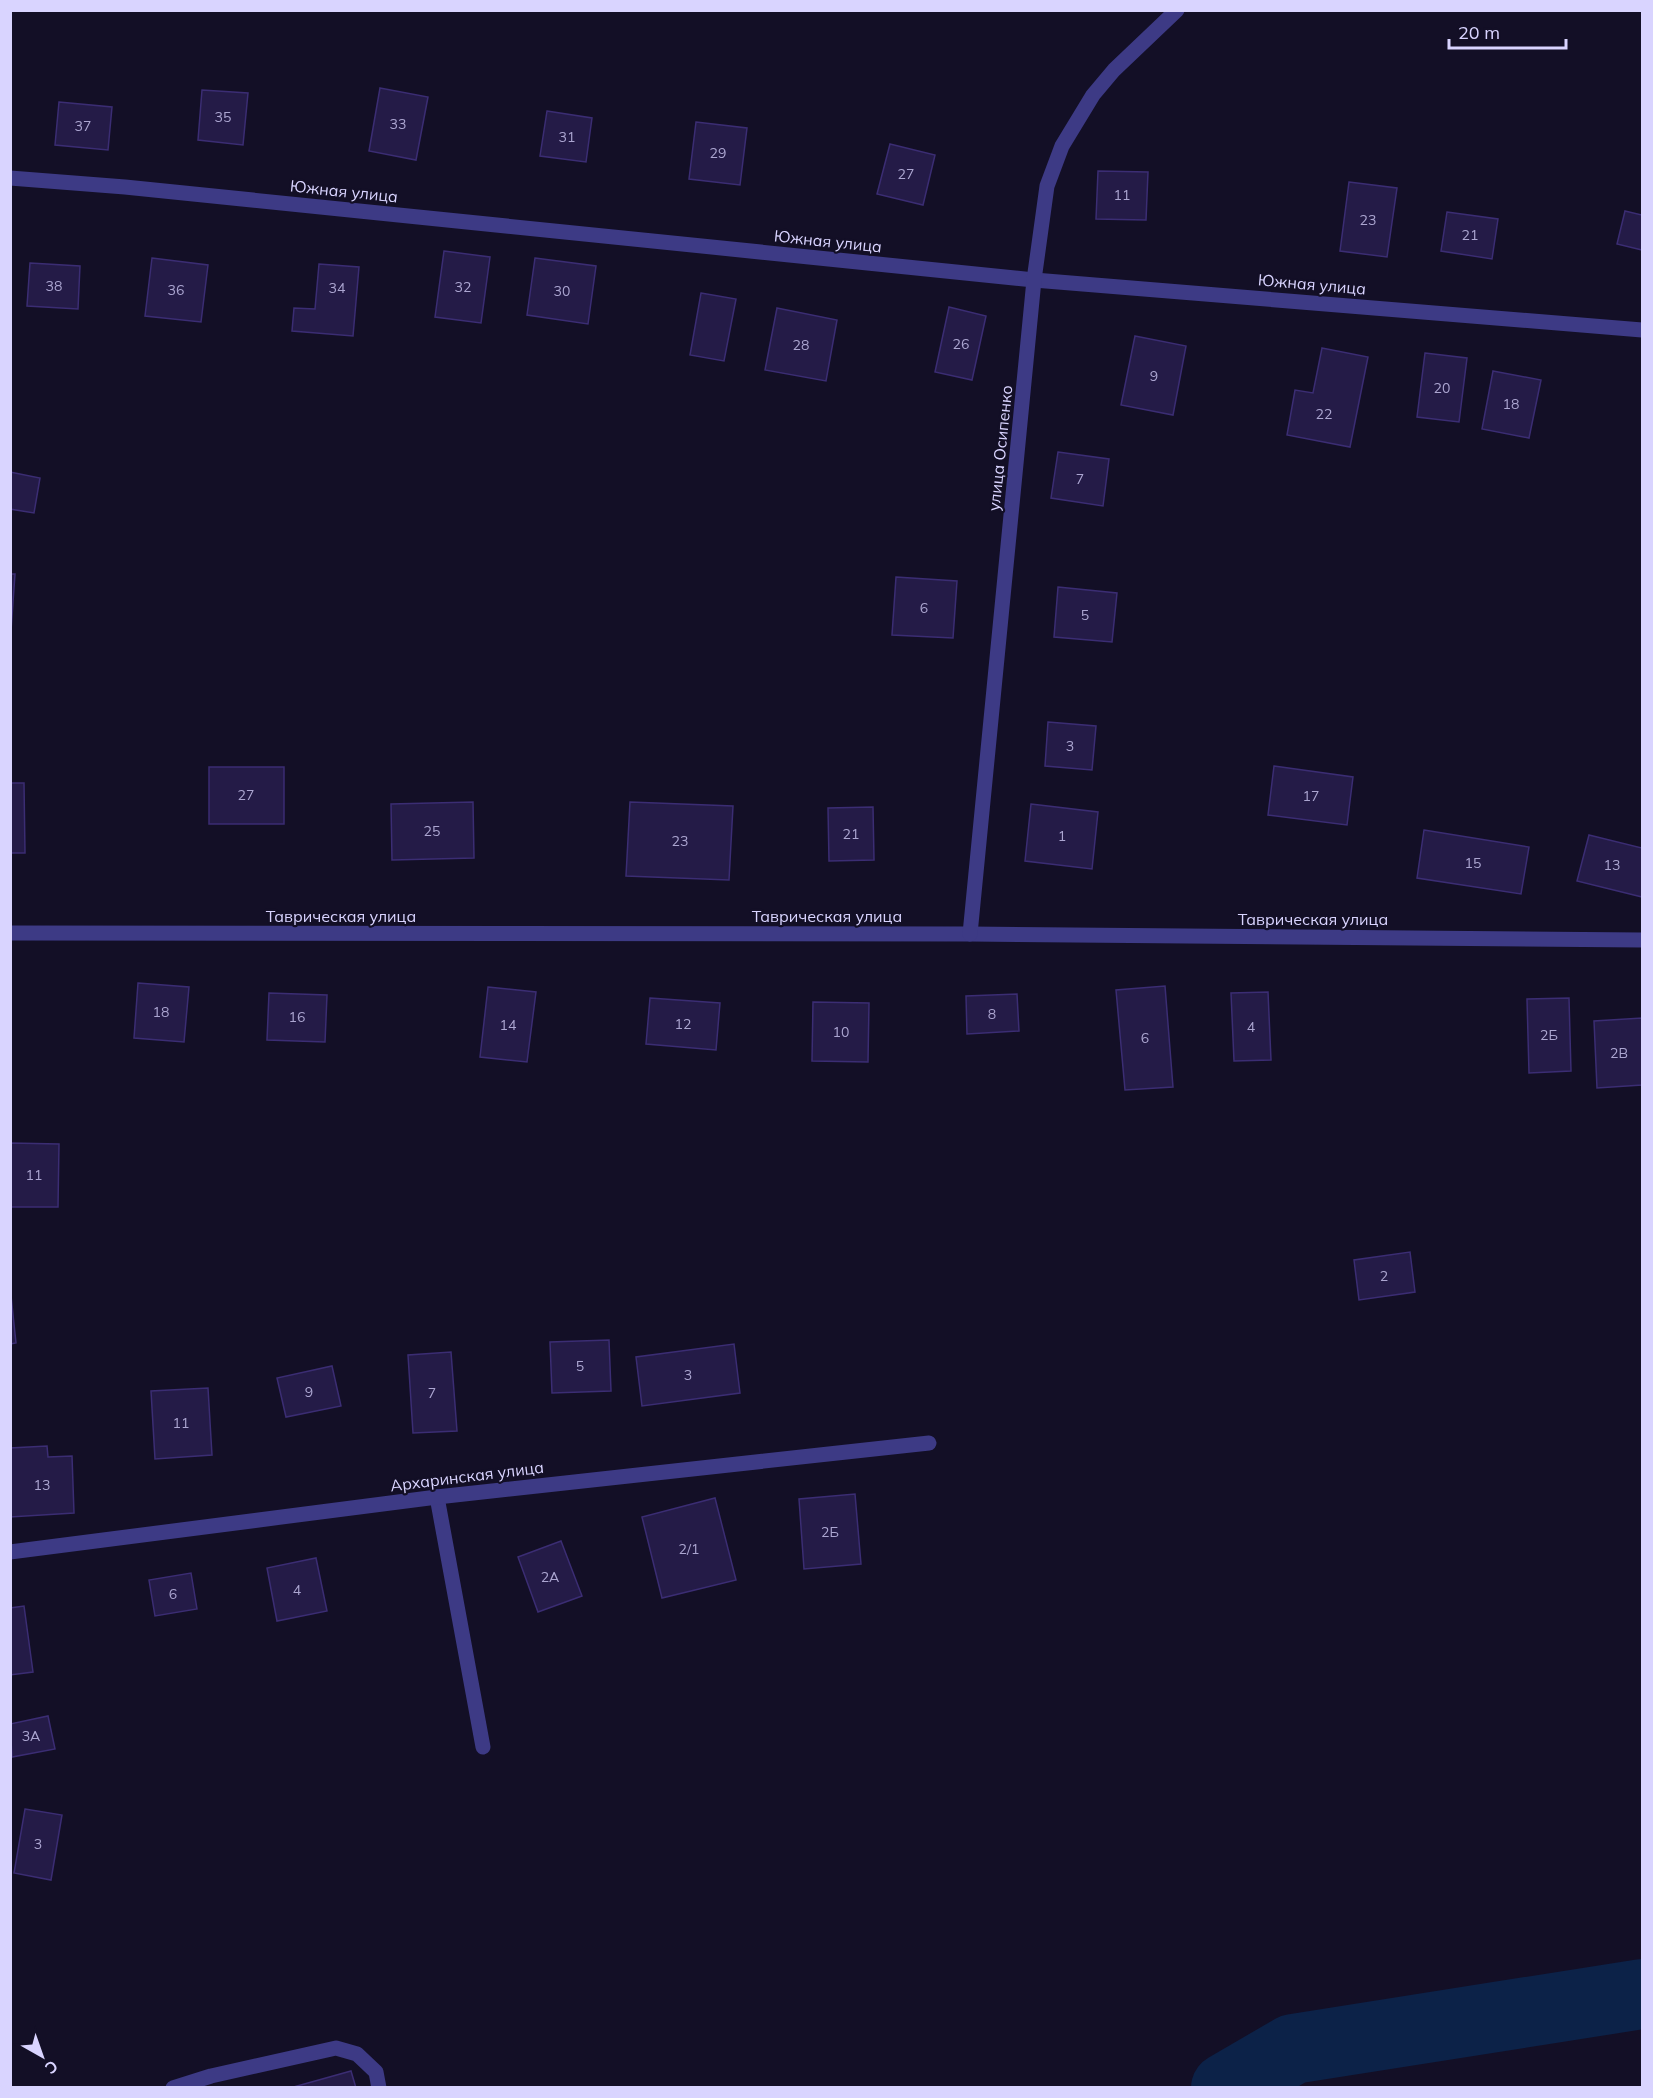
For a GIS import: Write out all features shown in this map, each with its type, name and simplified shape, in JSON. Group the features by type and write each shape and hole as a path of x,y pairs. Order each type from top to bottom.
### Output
{"street":[{"name":"улица Осипенко","path":"970,934 1034,280 1047,186 1062,146 1093,95 1114,70 1177,10"},
{"name":"Южная улица","path":"10,178 125,187 1034,280 1642,330"},
{"name":"Таврическая улица","path":"10,933 970,934 1642,940"},
{"name":"Архаринская улица","path":"10,1552 437,1497 929,1443"},
{"path":"437,1497 483,1748"},
{"path":"173,2088 211,2076 336,2048 357,2054 376,2072 379,2088"}],"building":[{"path":"380,88 428,97 416,160 369,151"},
{"path":"202,90 248,93 243,145 198,140"},
{"path":"59,102 112,107 108,150 55,145"},
{"path":"547,111 592,118 586,162 540,156"},
{"path":"696,122 747,128 740,185 689,179"},
{"path":"890,144 935,155 923,205 877,194"},
{"path":"1098,171 1148,172 1146,220 1096,219"},
{"path":"1349,182 1397,188 1387,257 1340,251"},
{"path":"1625,211 1642,215 1642,250 1617,244"},
{"path":"1447,212 1498,219 1492,259 1441,251"},
{"path":"444,251 490,257 481,323 435,317"},
{"path":"152,258 208,265 201,322 145,316"},
{"path":"535,258 596,266 588,324 527,315"},
{"path":"30,263 80,266 78,309 27,306"},
{"path":"319,264 359,267 353,336 292,331 294,308 315,309"},
{"path":"701,293 736,299 724,361 690,355"},
{"path":"949,307 986,316 972,380 935,372"},
{"path":"777,308 837,320 826,381 765,370"},
{"path":"1135,336 1186,346 1173,415 1121,405"},
{"path":"1322,348 1368,357 1350,447 1287,435 1295,390 1313,393"},
{"path":"1425,353 1467,358 1459,422 1417,417"},
{"path":"1493,371 1541,380 1529,438 1482,429"},
{"path":"1058,452 1109,459 1103,506 1051,498"},
{"path":"10,472 40,478 34,513 10,509"},
{"path":"10,574 15,574 10,645"},
{"path":"896,577 957,581 953,638 892,635"},
{"path":"1058,587 1117,593 1112,642 1054,637"},
{"path":"1048,722 1096,726 1092,770 1045,766"},
{"path":"1274,766 1353,777 1347,825 1268,815"},
{"path":"209,767 284,767 284,824 209,824"},
{"path":"10,783 24,783 25,853 10,853"},
{"path":"473,802 474,858 392,860 391,804"},
{"path":"630,802 733,806 729,880 626,876"},
{"path":"1031,804 1098,812 1092,869 1025,861"},
{"path":"873,807 874,860 829,861 828,808"},
{"path":"1424,830 1529,847 1521,894 1417,878"},
{"path":"1589,835 1642,848 1642,897 1577,881"},
{"path":"138,983 189,987 184,1042 134,1038"},
{"path":"1165,986 1173,1087 1125,1090 1116,990"},
{"path":"488,987 536,992 527,1062 480,1057"},
{"path":"1268,992 1271,1060 1234,1061 1231,993"},
{"path":"269,993 327,995 325,1042 267,1040"},
{"path":"1017,994 1019,1031 967,1034 966,996"},
{"path":"650,998 720,1003 716,1050 646,1044"},
{"path":"1569,998 1571,1071 1529,1073 1527,999"},
{"path":"813,1002 869,1003 868,1062 812,1061"},
{"path":"1642,1018 1642,1085 1597,1088 1594,1021"},
{"path":"10,1143 59,1144 58,1207 10,1207"},
{"path":"1410,1252 1415,1292 1359,1300 1354,1260"},
{"path":"10,1286 16,1343 10,1344"},
{"path":"609,1340 611,1391 552,1393 550,1342"},
{"path":"734,1344 740,1393 642,1406 636,1357"},
{"path":"451,1352 457,1431 413,1433 408,1355"},
{"path":"332,1366 341,1406 286,1417 277,1378"},
{"path":"208,1388 212,1455 155,1459 151,1391"},
{"path":"47,1446 48,1457 72,1456 74,1513 10,1517 10,1448"},
{"path":"855,1494 861,1564 804,1569 799,1499"},
{"path":"715,1498 736,1580 662,1598 642,1517"},
{"path":"561,1541 582,1596 538,1612 518,1557"},
{"path":"316,1558 327,1611 277,1621 267,1568"},
{"path":"191,1573 197,1609 155,1616 149,1580"},
{"path":"24,1606 33,1672 10,1675 10,1608"},
{"path":"48,1716 55,1749 12,1757 10,1724"},
{"path":"25,1809 62,1815 51,1880 14,1873"},
{"path":"351,2071 356,2088 290,2088"}],"waterway":[{"path":"1226,2088 1293,2049 1642,1994"}]}
